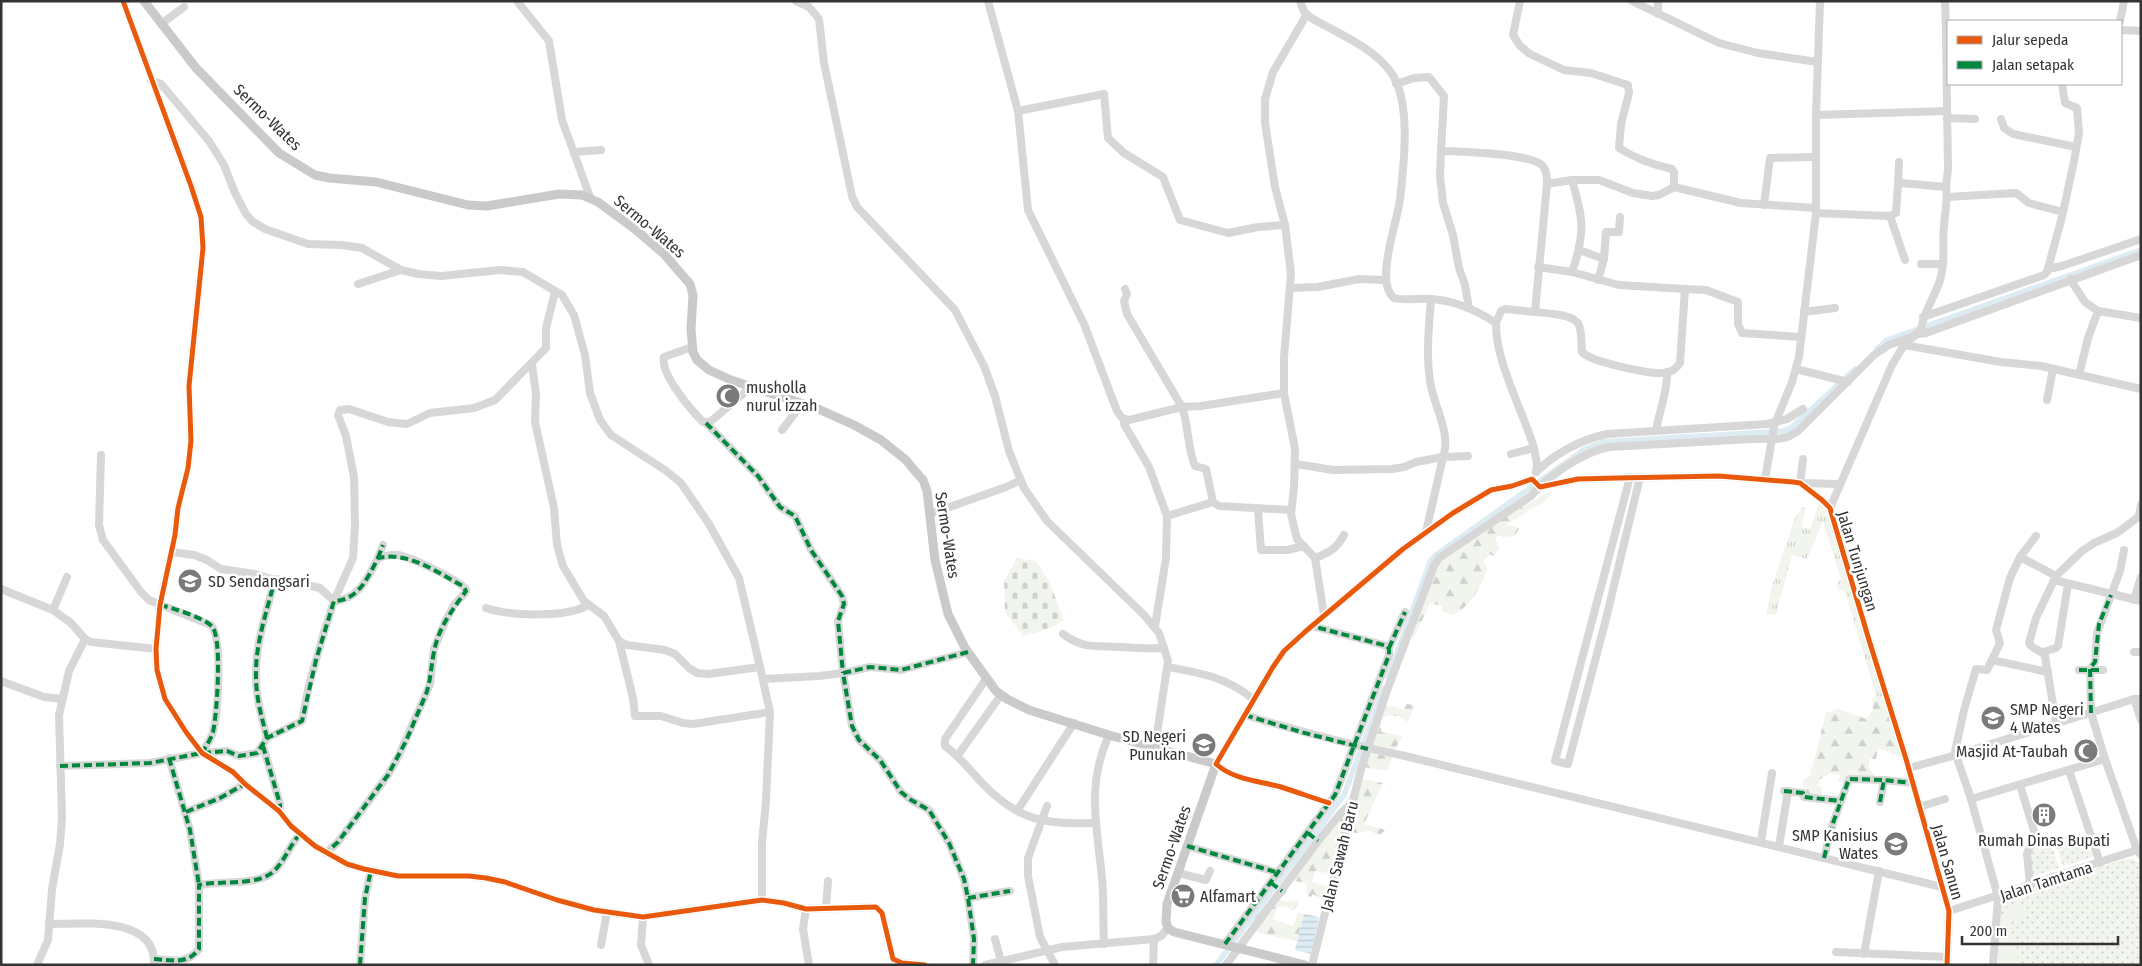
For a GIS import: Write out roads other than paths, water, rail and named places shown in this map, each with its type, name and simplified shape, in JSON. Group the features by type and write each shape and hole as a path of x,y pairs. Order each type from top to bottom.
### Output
{"main road":[{"name":"Sermo-Wates","path":"144,1 196,68 279,153 314,174 328,178 376,182 468,206 487,206 559,194 590,197 636,230 664,254 690,284 694,295 691,329 692,347 698,360 709,370 854,425 881,440 906,460 923,480 927,491 939,582 948,614 968,652 986,679 1001,695 1028,710 1109,735 1216,764 1168,904 1166,922 1168,928"},
{"path":"1168,928 1174,932 1305,965"}],"street":[{"path":"123,1 191,186 200,217 203,248 189,386 191,442 188,468 178,508 172,552 160,605 156,649 157,670 165,699 202,753 233,772 244,784 280,812 300,834 326,853 347,864 398,876 469,876 486,878 505,882 557,900 608,912 643,917 762,900 806,908 876,908 882,913 893,959 902,963 925,965"},
{"path":"517,1 549,41 562,120 590,197"},
{"path":"796,1 808,7 819,19 824,63 854,202 955,310 984,366 995,396 1009,451 1020,480 1047,521 1155,626 1167,655 1167,667 1155,748"},
{"path":"988,1 1018,111 1028,210 1084,324 1117,412 1122,418 1126,419 1182,407 1201,406 1284,393"},
{"path":"1300,1 1307,14 1372,53 1392,74 1404,109 1400,198 1387,264 1386,280 1388,290 1394,298 1431,299 1469,308 1496,323"},
{"path":"1520,1 1513,35 1524,50 1568,71 1590,73 1628,85 1629,91 1621,124 1619,148 1645,162 1672,169 1674,172 1674,187"},
{"path":"1632,1 1718,43 1758,53 1817,62"},
{"path":"1658,1 1658,14"},
{"path":"1765,480 1771,438 1796,369 1816,210 1815,157 1820,1"},
{"path":"1830,508 1892,365 1904,345 1920,328 1939,283 1948,169 1945,1"},
{"path":"2120,20 2124,1"},
{"path":"161,24 184,7"},
{"path":"1307,14 1273,72 1265,99 1269,152 1285,225 1291,288 1284,342 1284,393 1293,432 1296,464 1291,510 1294,534 1299,543 1315,558 1324,615"},
{"path":"2122,30 2141,30"},
{"path":"1396,84 1414,78 1429,77 1444,96 1440,176 1443,203 1453,235 1458,268 1465,285 1469,308"},
{"path":"151,80 161,84 209,141 224,165 246,214 258,226 308,244 342,245 362,248 401,270 418,274 441,276 500,270 523,272 549,285 568,301 574,315 585,355 590,393 600,420 611,435 665,470 681,483 709,524 739,578 764,679 770,712 762,844 762,900"},
{"path":"1920,328 1926,332 2044,275 2048,268 2063,212 2079,133 2077,108 2065,103 2062,85"},
{"path":"1018,111 1104,94 1108,138 1124,153 1163,177 1180,220 1228,233 1258,226 1285,225"},
{"path":"1816,115 1947,115 1975,119"},
{"path":"2001,119 2004,128 2013,134 2076,146"},
{"path":"574,152 601,150"},
{"path":"1441,150 1492,155 1502,153 1542,166 1547,174 1535,312"},
{"path":"1764,205 1770,158 1815,157"},
{"path":"1547,184 1572,180 1599,180 1633,193 1652,196 1659,195 1674,187 1701,192 1721,199 1764,205 1890,216 1896,214 1899,162"},
{"path":"1572,180 1582,220 1579,250 1572,272"},
{"path":"1898,184 1905,182 1946,187"},
{"path":"1947,197 2016,193 2029,203 2063,212"},
{"path":"1890,216 1905,260"},
{"path":"1598,280 1604,258 1606,232 1619,232 1620,218"},
{"path":"2048,268 2062,266 2141,239"},
{"path":"1579,250 1604,258"},
{"path":"1329,804 1281,787 1235,776 1225,772 1216,764 1253,699 1284,651 1324,615 1426,532 1491,490 1535,480 1596,450 1608,447 1788,436 1798,431 1874,355 1920,328 1997,299 2070,279 2141,255"},
{"path":"1921,264 1942,264"},
{"path":"1538,267 1572,272 1619,285 1706,290 1738,302 1738,324 1742,333 1801,337"},
{"path":"358,284 401,270"},
{"path":"1291,288 1318,287 1359,279 1386,280"},
{"path":"2070,279 2085,302 2098,312 2141,318"},
{"path":"1125,289 1127,294 1124,301 1127,314 1182,407 1187,420 1192,459 1195,466 1206,469 1213,502 1219,506 1291,510"},
{"path":"1232,946 1313,837 1361,747 1386,693 1434,566 1444,554 1531,496 1537,464 1534,448 1501,356 1496,334 1496,323 1503,309 1559,315 1576,320 1579,325 1582,352 1587,357 1625,367 1667,372 1677,367 1681,359 1685,289"},
{"path":"60,766 136,765 169,758 227,751 239,756 250,755 257,753 265,742 302,721 314,668 334,601 353,558 355,524 354,476 346,436 338,415 340,410 349,409 388,422 407,424 430,413 474,408 495,400 546,348 546,328 555,292"},
{"path":"1426,532 1446,445 1430,382 1428,344 1431,299"},
{"path":"1804,312 1835,308"},
{"path":"2079,374 2088,338 2098,312"},
{"path":"1904,345 2053,369 2141,389"},
{"path":"692,347 664,356 663,361 672,382 691,409 758,476 780,506 794,516 811,550 842,596 844,604 838,621 843,673 852,726 859,740 880,760 902,792 911,800 929,810 949,842 960,866 968,898 974,939 973,965"},
{"path":"532,364 536,394 535,422 554,508 557,546 563,566 588,605 604,616 619,641 633,698 635,716 661,716 693,724 770,712"},
{"path":"1796,369 1846,382"},
{"path":"2047,400 2053,369"},
{"path":"1656,431 1659,412 1668,387 1667,372"},
{"path":"706,423 728,408 751,387"},
{"path":"782,430 802,404"},
{"path":"1535,480 1559,454 1587,439 1607,434 1775,424 1803,409"},
{"path":"1126,419 1124,424 1149,467 1167,516 1166,558 1155,626"},
{"path":"1510,454 1534,448"},
{"path":"101,455 98,525 103,540 140,592 149,600 211,625 216,633 218,656 217,702 213,734 202,753"},
{"path":"1296,464 1333,470 1392,469 1443,457 1468,456"},
{"path":"1800,483 1803,459"},
{"path":"1535,480 1719,476 1800,483 1840,484"},
{"path":"1630,477 1555,761 1568,764 1640,477"},
{"path":"930,514 1006,488 1020,480"},
{"name":"Jalan Tunjungan","path":"1800,483 1812,491 1830,508 1909,768"},
{"path":"1167,516 1213,502"},
{"path":"2068,584 2058,646 2043,652 2031,647 2029,640 2036,618 2055,578 2082,551 2094,543 2117,533 2140,516 2141,505"},
{"path":"1258,509 1262,550 1287,550 1304,546"},
{"path":"1315,558 1333,550 1344,535"},
{"path":"1993,965 1998,897 1971,799 1955,750 1976,669 1987,670 2000,641 1996,630 2010,578 2020,557 2036,536"},
{"path":"334,601 348,598 364,586 383,545"},
{"path":"2124,550 2120,571 2099,624 2095,662 2090,670 2091,713 2104,758 2140,852"},
{"path":"172,552 194,555 221,569 320,588 334,601"},
{"path":"326,853 338,842 388,774 399,755 430,684 434,650 445,622 454,605 466,591 462,586 418,562 399,556 378,558"},
{"path":"2020,557 2068,584 2137,601 2141,577"},
{"path":"53,610 67,577"},
{"path":"275,579 262,629 256,677 265,742 281,807 280,812"},
{"path":"2,592 28,598 53,610 71,623 85,639 91,642 156,649"},
{"path":"486,608 498,612 548,613 579,610 588,605"},
{"path":"1361,747 1389,648 1405,612"},
{"path":"1312,626 1389,648"},
{"path":"1063,634 1072,641 1088,647 1121,647 1143,650 1164,648"},
{"path":"37,965 48,940 52,888 60,844 62,818 59,715 69,671 85,639"},
{"path":"619,641 627,645 665,650 676,654 689,668 698,673 708,674 760,667"},
{"path":"764,679 819,676 843,673 870,666 901,670 968,652"},
{"path":"2043,652 2056,723"},
{"path":"1992,660 2048,672"},
{"path":"1167,667 1213,676 1240,688 1253,699"},
{"path":"2079,670 2103,670"},
{"path":"986,679 944,741 945,746 958,755 997,798 1017,811 1043,822 1096,824"},
{"path":"1,681 44,697 62,699"},
{"path":"1576,681 1589,684"},
{"path":"958,755 1001,695"},
{"path":"1909,768 2137,699 2141,720"},
{"path":"1245,715 1361,747 1760,841 1942,887"},
{"path":"1017,811 1074,723"},
{"path":"1104,944 1102,879 1096,824 1095,779 1103,747 1109,735"},
{"name":"Jalan Sawah Baru","path":"1312,965 1352,803 1361,747"},
{"path":"49,924 107,925 127,928 139,933 152,946 154,962 184,961 194,957 199,950 197,863 186,812 169,758"},
{"path":"1971,799 2104,758"},
{"name":"Jalan Sanun","path":"1909,768 1949,911 1947,961"},
{"path":"2069,770 2100,864"},
{"path":"1760,841 1772,773"},
{"path":"1824,858 1850,778 1913,783"},
{"path":"1880,802 1884,780"},
{"path":"186,812 220,798 244,784"},
{"path":"2020,785 2035,834 2027,854 2030,886"},
{"path":"1779,846 1786,791 1803,793 1804,797 1841,801"},
{"path":"1920,807 1945,799"},
{"path":"1226,965 1232,946 1277,887 1279,873 1313,837 1352,803"},
{"path":"1048,806 1043,822 1034,838 1028,858 1028,876 1040,936 1055,965"},
{"path":"199,885 252,880 270,875 300,834"},
{"path":"1187,846 1279,873"},
{"name":"Jalan Tamtama","path":"1949,911 2140,852"},
{"path":"360,965 365,898 371,870"},
{"path":"1178,873 1206,880 1210,871"},
{"path":"1864,954 1879,872"},
{"path":"826,908 828,882"},
{"path":"968,898 1010,892"},
{"path":"806,908 803,928 809,965"},
{"path":"601,945 608,912"},
{"path":"643,917 641,945 649,965"},
{"path":"985,965 1046,950 1154,939 1161,936 1168,928"},
{"path":"996,939 1000,961"},
{"path":"1153,965 1154,939"},
{"path":"1836,952 1947,961"}],"waterway":[{"path":"1877,349 1887,340 2141,250"},
{"path":"1388,677 1431,560 1585,449 1603,442 1784,431 1791,428 1855,369"},
{"path":"1216,965 1344,795 1384,688"}],"place":[{"name":"musholla nurul izzah","path":"728,396"},
{"name":"SD Sendangsari","path":"190,581"},
{"name":"SMP Negeri 4 Wates","path":"1993,718"},
{"name":"SD Negeri Punukan","path":"1204,745"},
{"name":"Masjid At-Taubah","path":"2086,751"},
{"name":"Rumah Dinas Bupati","path":"2044,815"},
{"name":"SMP Kanisius Wates","path":"1896,844"},
{"name":"Alfamart","path":"1183,896"}]}
